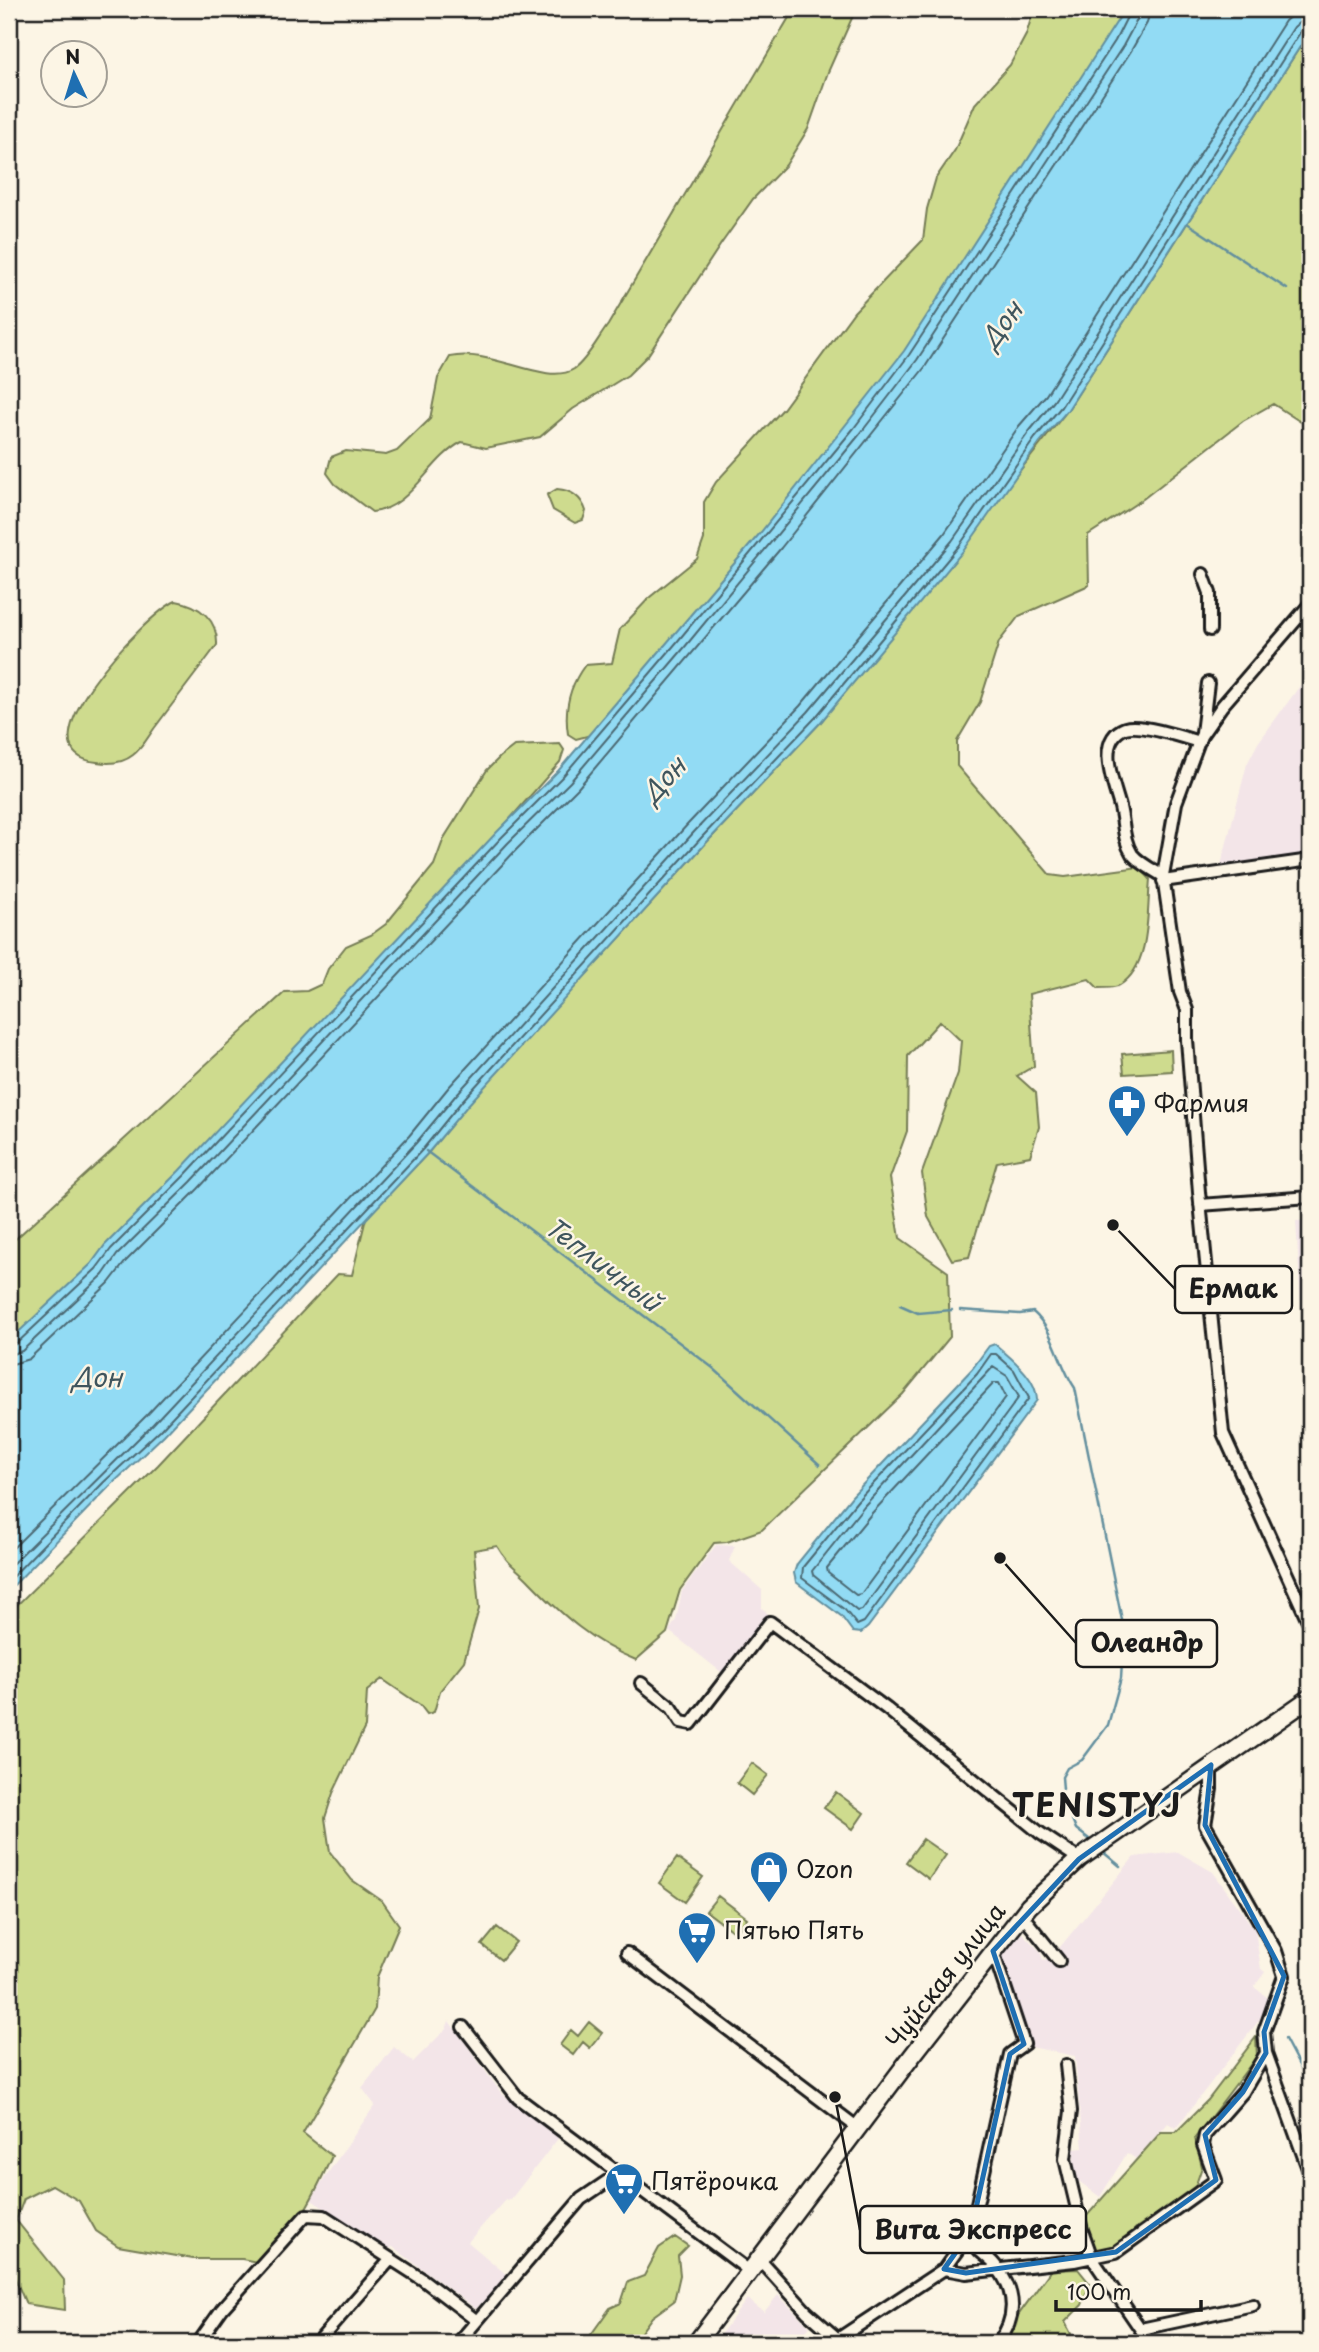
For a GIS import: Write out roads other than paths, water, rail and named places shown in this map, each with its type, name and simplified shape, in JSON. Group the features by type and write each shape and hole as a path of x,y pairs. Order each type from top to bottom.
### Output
{"street":[{"path":"1203,574 1210,593 1210,630"},
{"path":"1200,739 1222,706 1310,604"},
{"path":"1208,683 1200,739 1176,803 1163,878 1180,992 1187,1010 1200,1205 1223,1433 1310,1625"},
{"path":"1200,739 1139,727 1125,729 1114,737 1109,753 1109,774 1128,846 1135,857 1163,878 1310,860"},
{"path":"1200,1205 1310,1197"},
{"path":"640,1683 672,1708 681,1721 691,1724 770,1622 887,1709 1040,1833 1079,1859"},
{"name":"Чуйская улица","path":"696,2343 1022,1914 1079,1859 1310,1698"},
{"path":"1211,1765 1211,1789 1205,1810 1205,1825 1276,1951 1284,1976 1264,2032 1266,2053 1310,2174"},
{"path":"1022,1914 1059,1961"},
{"path":"463,2027 519,2098 618,2174 755,2266 837,2341 944,2269 971,2231 1010,2054 1024,2044 993,1951"},
{"path":"627,1953 858,2128"},
{"path":"944,2269 966,2273 1091,2258 1116,2252 1216,2180 1203,2145 1205,2135 1243,2092 1266,2053"},
{"path":"1066,2065 1071,2110 1065,2159 1091,2258 1150,2343"},
{"path":"458,2343 582,2199 618,2174"},
{"path":"198,2343 222,2309 306,2215 324,2216 391,2259 477,2321"},
{"path":"971,2231 974,2245 980,2255 998,2268 1014,2306 1009,2327 998,2343"},
{"path":"317,2343 391,2259"},
{"path":"1141,2329 1253,2305"}],"water":[{"name":"Дон","path":"1125,9 1310,9 1310,31 1067,411 1040,442 964,550 820,723 707,842 468,1105 428,1153 164,1435 109,1487 9,1590 9,1341 91,1264 105,1245 179,1171 497,832 558,771 761,532 904,351"},
{"path":"995,1344 1028,1376 1037,1400 868,1627 861,1633 853,1632 841,1616 796,1582 794,1573 797,1564 852,1496 972,1369 989,1346"}],"waterway":[{"path":"1187,223 1287,289"},
{"name":"Тепличный","path":"426,1151 713,1368 820,1465"},
{"path":"900,1305 918,1313 952,1310"},
{"path":"960,1310 1020,1314 1033,1312 1046,1328 1075,1388 1124,1630 1121,1678 1108,1725 1082,1760 1067,1768 1062,1777 1063,1789"},
{"path":"1064,1799 1076,1829 1089,1839"},
{"path":"1103,1852 1120,1866"},
{"path":"1285,2039 1310,2086"}],"place":[{"name":"Фармия","path":"1127,1138"},
{"name":"Ермак","path":"1113,1225"},
{"name":"Олеандр","path":"1000,1558"},
{"name":"Ozon","path":"769,1904"},
{"name":"Пятью Пять","path":"697,1965"},
{"name":"Вита Экспресс","path":"835,2097"},
{"name":"Пятёрочка","path":"624,2216"}],"district":[{"name":"TENISTYJ","path":"1097,1806"}]}
